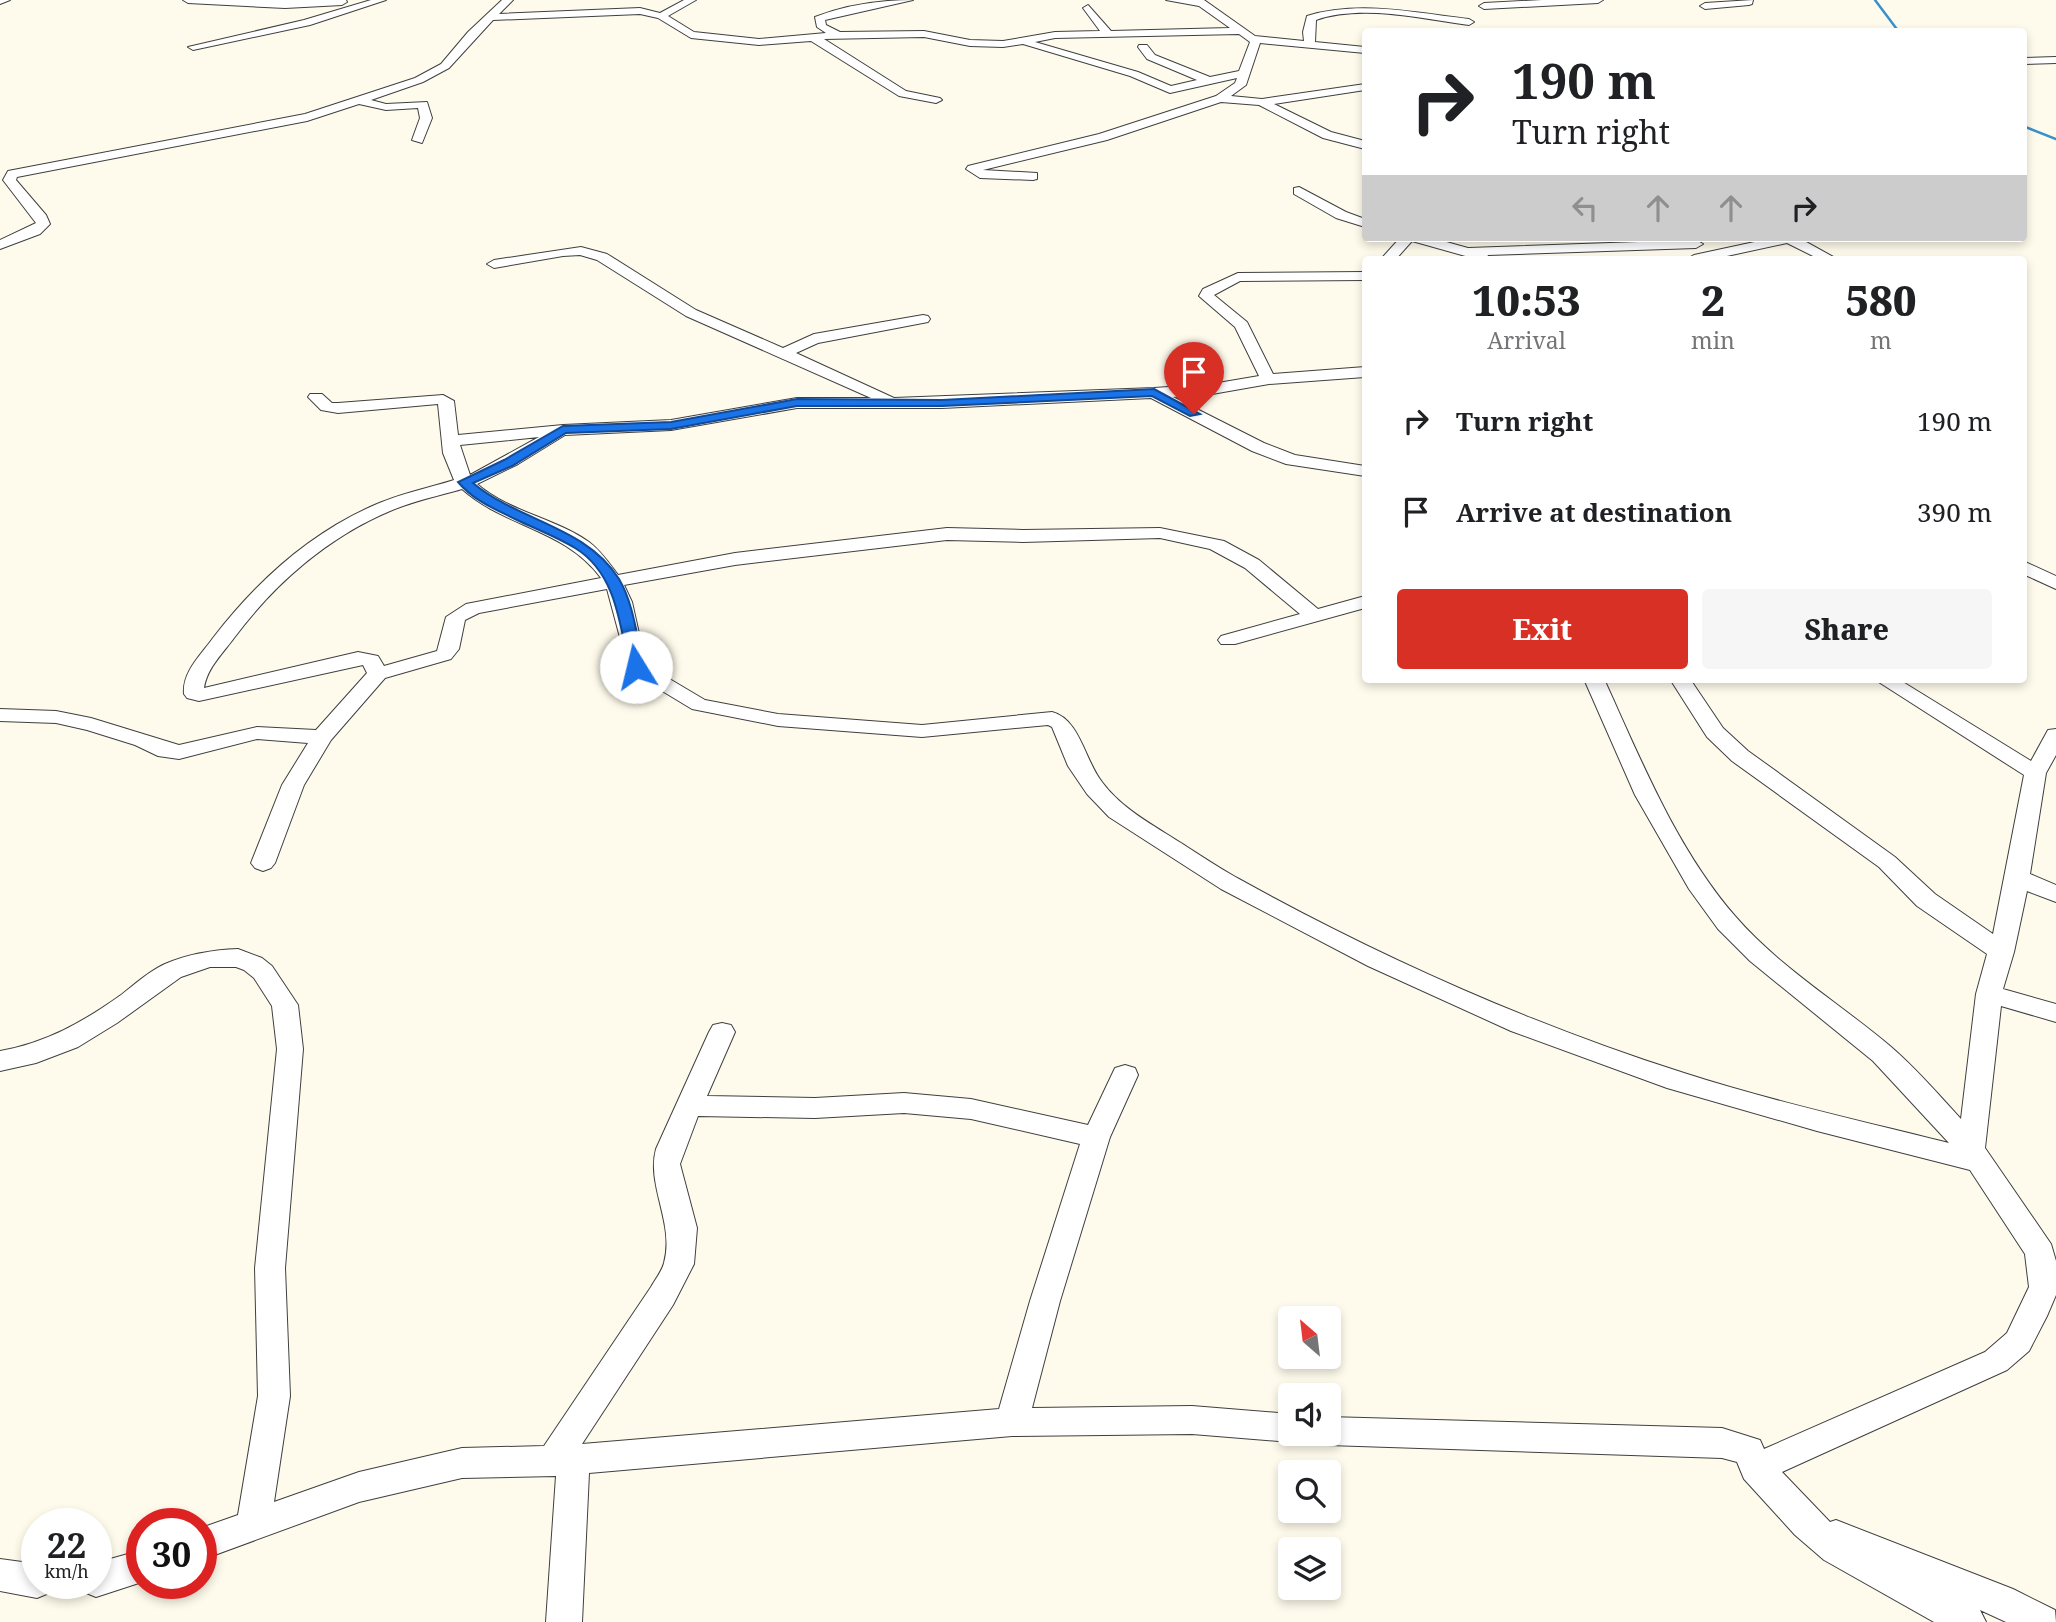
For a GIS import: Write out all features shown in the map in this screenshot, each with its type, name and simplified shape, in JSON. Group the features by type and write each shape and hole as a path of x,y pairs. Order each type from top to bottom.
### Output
{"street":[{"path":"188,0 306,5 366,0"},
{"path":"193,47 306,23 381,0"},
{"path":"0,245 35,231 43,224 8,177 48,166 307,117 359,100 438,72 472,34 508,0"},
{"path":"661,16 691,0"},
{"path":"1171,0 1200,2 1248,37 1257,40 1362,50"},
{"path":"1330,12 1328,6 1347,0"},
{"path":"1473,0 1484,6 1598,0"},
{"path":"1705,6 1749,2 1744,0"},
{"path":"1464,28 1483,12 1484,6"},
{"path":"838,35 822,27 819,19 847,10 910,8 924,34"},
{"path":"1088,9 1108,34"},
{"path":"492,17 585,15 624,10 661,16 691,36 759,42 838,35 924,34 985,44 1024,42 1051,35 1239,30"},
{"path":"1310,44 1308,32 1311,18 1330,12 1381,13 1469,22"},
{"path":"1183,32 1189,42 1137,47 1151,58 1211,82"},
{"path":"814,38 903,93 936,100"},
{"path":"1033,176 980,174 972,169 1103,137 1220,98 1240,85 1251,48 1257,40"},
{"path":"1024,42 1134,74 1166,89 1180,89 1243,74"},
{"path":"1347,47 1346,55 1355,61"},
{"path":"1069,54 1095,51"},
{"path":"2027,61 2056,60"},
{"path":"1220,98 1262,102 1362,88"},
{"path":"359,100 386,107 423,104 426,118 418,140"},
{"path":"1262,102 1327,135 1362,144"},
{"path":"5,160 48,166"},
{"path":"1299,191 1325,207 1362,222"},
{"path":"1391,256 1403,242"},
{"path":"1431,242 1483,256"},
{"path":"1709,256 1773,242"},
{"path":"1798,242 1824,256"},
{"path":"1469,252 1694,247"},
{"path":"494,264 563,252 582,251 602,257 682,309 896,403"},
{"path":"1269,379 1261,368 1242,325 1209,299 1206,296 1208,292 1238,277 1362,276"},
{"path":"785,353 814,339 923,319"},
{"path":"450,441 563,430 671,425 797,403 896,403 1154,393 1212,389 1269,379 1362,372"},
{"path":"1154,393 1258,447 1292,460 1362,471"},
{"path":"316,397 327,408 442,399 446,401 450,441 464,482 485,500 581,545 596,558 613,580 630,630 636,667 647,677 699,705 778,720 911,730 1052,718 1060,724 1079,766 1095,789 1117,812 1229,884 1377,960 1520,1024 1677,1081 1817,1121 1974,1155"},
{"path":"378,674 371,660 358,658 200,695 194,694 192,690 193,682 238,617 284,572 317,545 380,509 464,482 508,463 563,430"},
{"path":"263,863 293,785 322,737 378,674 444,655 449,649 456,617 466,610 734,559 947,534 1023,536 1160,533 1217,545 1252,564 1316,617"},
{"path":"2027,570 2056,583"},
{"path":"1228,640 1362,603"},
{"path":"1596,683 1646,795 1701,889 1727,923 1759,955 1882,1054 1914,1085 1974,1155 2040,1252 2043,1287 2018,1342 1996,1361 1756,1468"},
{"path":"1683,683 1715,732 1740,756 1888,862 1926,900 2002,952"},
{"path":"1890,683 2035,774"},
{"path":"0,715 56,718 91,724 143,740 166,751 179,752 257,733 322,737"},
{"path":"1974,1155 1989,994 2002,952 2035,774 2056,734"},
{"path":"2016,877 2056,894"},
{"path":"0,1061 27,1056 69,1040 108,1017 172,971 209,959 239,958 253,964 263,972 285,1005 290,1049 270,1268 274,1396 253,1525"},
{"path":"1989,994 2056,1013"},
{"path":"564,1622 564,1582 572,1517 563,1460 679,1264 682,1228 666,1164 670,1149 722,1032"},
{"path":"1012,1422 1045,1301 1096,1137 1125,1075"},
{"path":"690,1106 815,1108 904,1103 971,1109 1096,1137"},
{"path":"217,1538 359,1487 461,1463 563,1460 711,1450 1012,1422 1192,1420 1278,1428"},
{"path":"1341,1431 1723,1443 1748,1450 1756,1468 1807,1524 1836,1549 1968,1622"},
{"path":"1807,1524 2001,1601 2042,1622"},
{"path":"0,1575 21,1578"}],"waterway":[{"path":"1875,0 1896,28"},
{"path":"2027,128 2056,139"}],"route":[{"path":"636,667 622,602 613,580 596,558 581,545 485,500 464,482 508,463 563,430 671,425 774,405 942,403 1122,392 1154,393 1194,414"}]}
